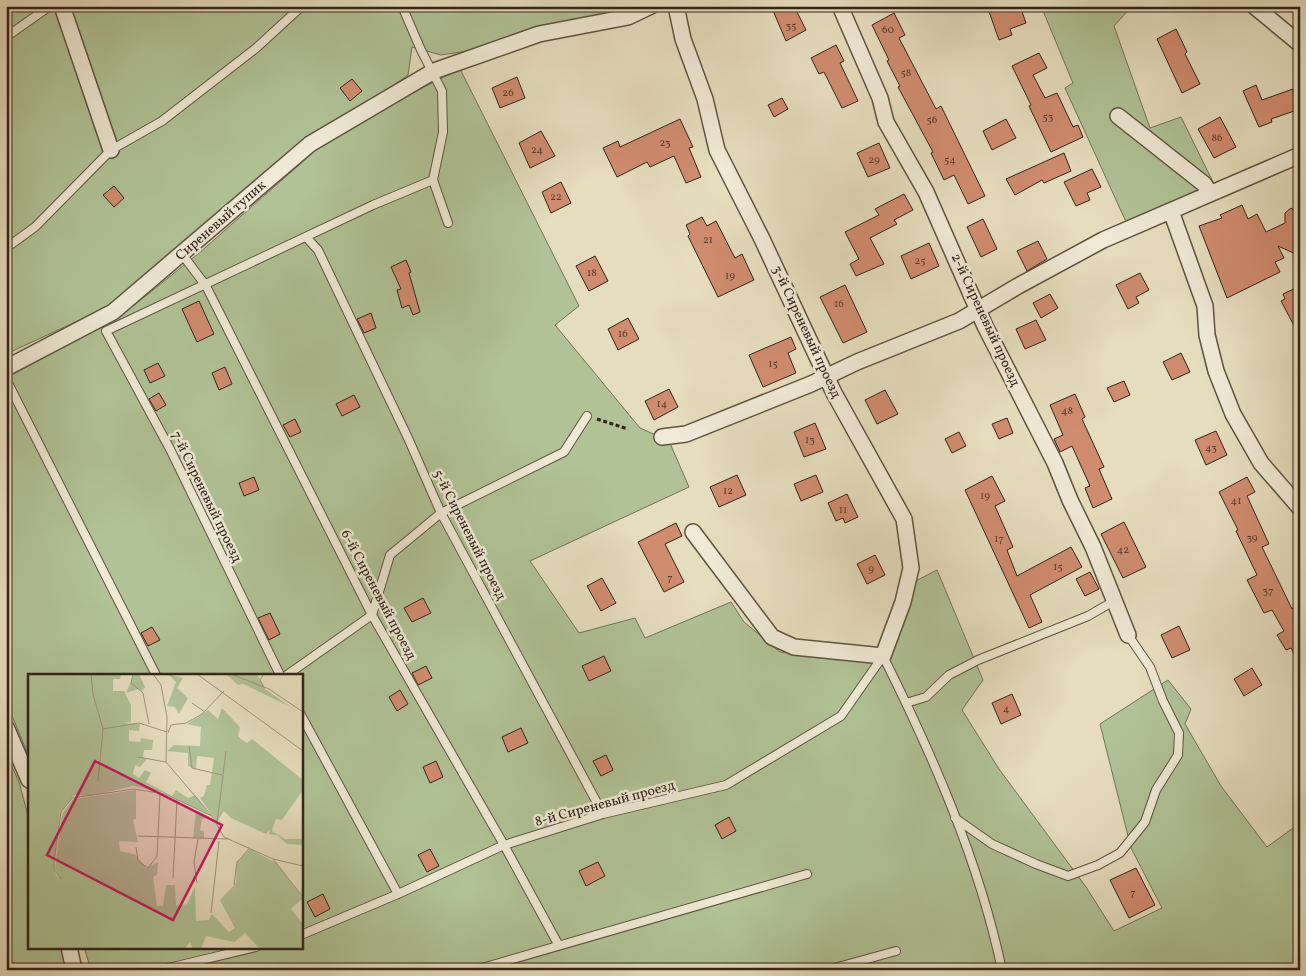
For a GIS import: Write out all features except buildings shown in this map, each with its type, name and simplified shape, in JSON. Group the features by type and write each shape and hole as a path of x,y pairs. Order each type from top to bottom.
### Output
{"street":[{"path":"62,6 111,150"},
{"name":"Сиреневый тупик","path":"6,368 113,312 310,144 434,71 539,34 628,17 651,6"},
{"name":"3-й Сиреневый проезд","path":"676,6 683,39 705,99 717,150 762,239 827,377 904,519 911,568 903,602 883,656"},
{"name":"2-й Сиреневый проезд","path":"840,6 880,98 886,122 926,192 985,326 1055,463 1070,500 1093,547 1128,635"},
{"path":"1258,8 1300,44"},
{"path":"1118,116 1204,184 1210,193"},
{"path":"662,437 686,434 959,321 1018,286 1104,240 1300,155"},
{"path":"1171,211 1180,240 1195,271 1203,297 1207,335 1216,371 1233,414 1261,463 1300,508"},
{"path":"693,532 772,637 794,647 883,656"},
{"path":"6,727 28,778"},
{"path":"69,948 74,970"}],"lane":[{"path":"6,37 50,6"},
{"path":"6,248 35,227 111,150 162,121 255,49 302,6"},
{"path":"402,6 420,50 434,71 442,91 443,132 433,180 448,224"},
{"path":"206,286 306,237 433,180"},
{"name":"5-й Сиреневый проезд","path":"306,237 318,250 408,438 441,513 603,814"},
{"name":"6-й Сиреневый проезд","path":"182,254 206,286 372,615 504,845 558,944"},
{"name":"7-й Сиреневый проезд","path":"206,286 106,332 170,449 280,674"},
{"path":"9,384 155,674"},
{"path":"288,674 372,615 390,555 441,513 564,452 587,416"},
{"path":"906,703 926,697 948,675 978,660 1088,616 1114,601"},
{"path":"955,818 992,844 1068,876 1098,865 1120,853 1144,822 1156,790 1178,755 1179,733 1163,701 1150,667 1128,635"},
{"path":"883,656 906,703 955,818 992,920 1002,970"},
{"name":"8-й Сиреневый проезд","path":"302,935 398,894 504,845 603,814 726,785 841,716 883,656"},
{"path":"302,717 398,894"},
{"path":"475,970 558,944 807,874"},
{"path":"160,970 252,948"},
{"path":"827,970 896,951"}],"path":[{"path":"587,416 628,429"}],"green space":[{"path":"6,6 635,6 475,50 441,55 412,47 408,75 374,99 310,135 108,307 6,354"},
{"path":"1041,6 1132,6 1114,26 1150,128 1181,117 1214,184 1127,224 1065,88 1073,83"},
{"path":"460,69 579,306 555,325 640,428 669,441 689,487 530,561 579,633 635,618 645,638 731,602 744,622 780,652 865,661 880,645 902,588 937,570 983,680 962,710 999,769 1086,887 1114,931 1162,908 1131,848 1100,724 1168,680 1191,709 1185,724 1221,786 1267,847 1300,823 1300,970 91,970 84,948 302,948 302,674 28,674 28,755 6,701 6,378 118,318 198,254 316,150 394,102"},
{"path":"6,753 19,782 28,815 28,948 62,948 68,970 6,970"}]}
